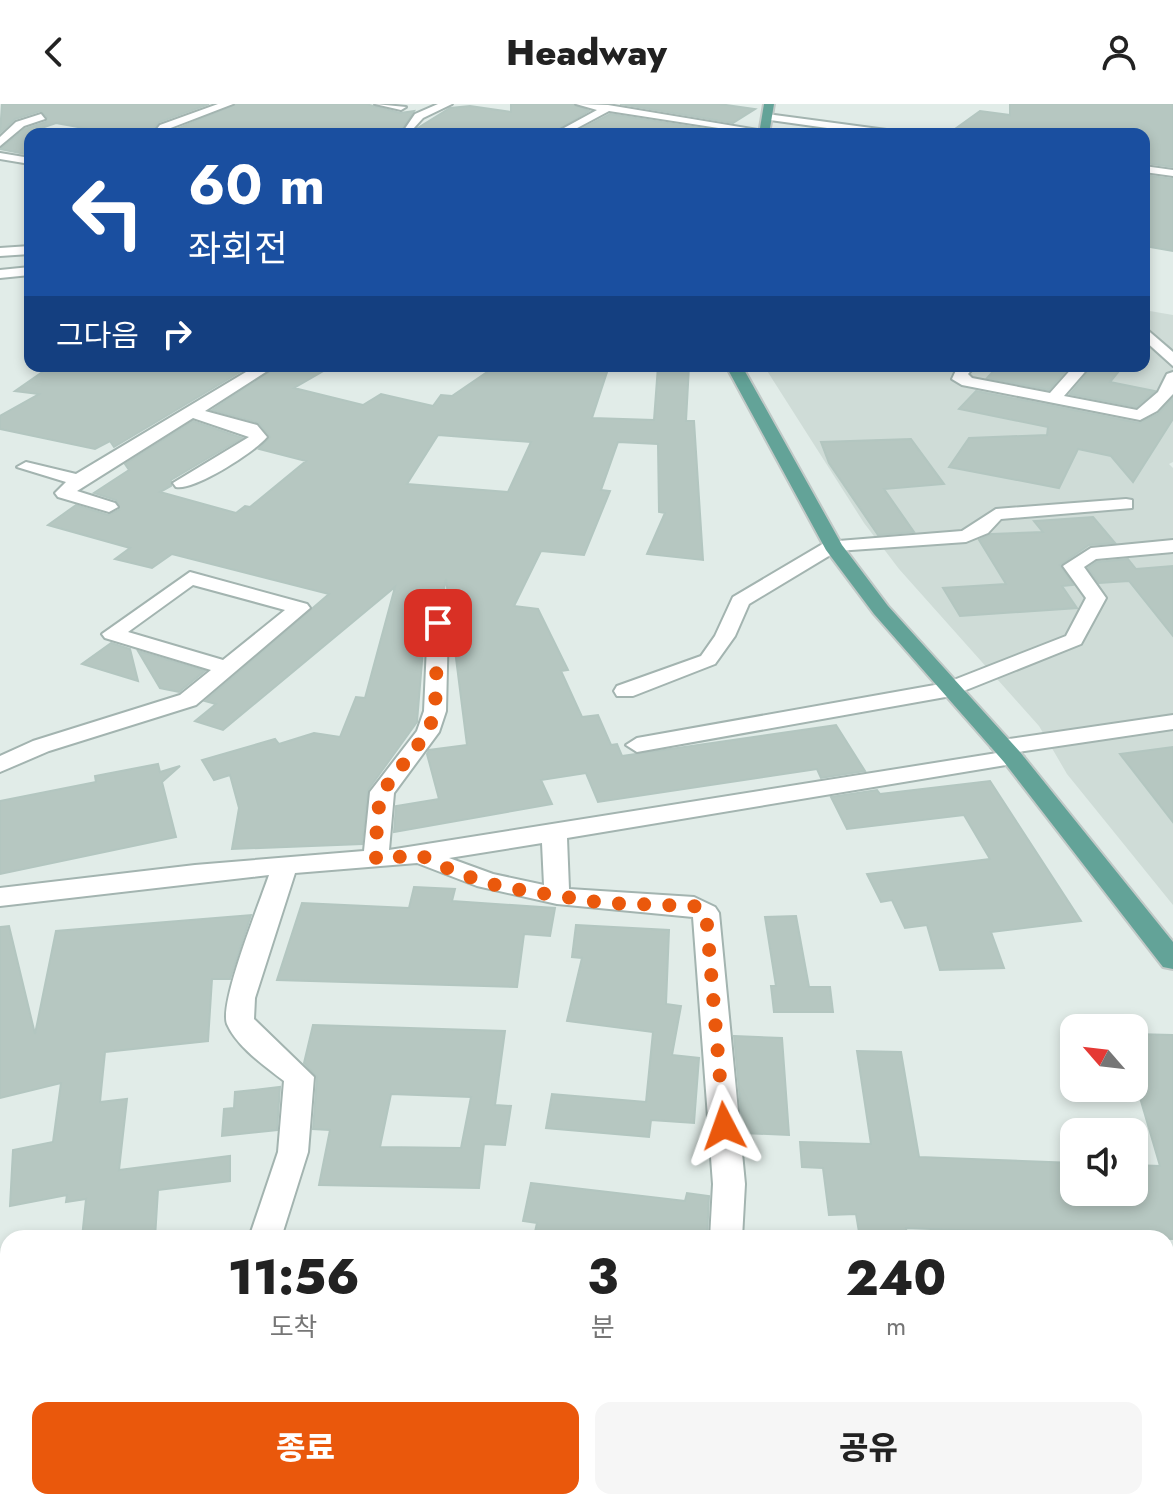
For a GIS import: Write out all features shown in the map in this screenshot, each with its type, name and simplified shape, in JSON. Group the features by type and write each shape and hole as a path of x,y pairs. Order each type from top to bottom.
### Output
{"main road":[{"path":"765,126 769,104"},
{"path":"737,372 833,546 881,610 1007,752 1173,960"}],"street":[{"path":"380,104 401,107"},
{"path":"407,128 419,116 447,104"},
{"path":"581,104 786,128"},
{"path":"209,125 222,106"},
{"path":"163,128 222,106"},
{"path":"570,128 608,108"},
{"path":"0,143 20,124 41,117"},
{"path":"765,126 797,128"},
{"path":"0,156 24,160"},
{"path":"1150,170 1173,173"},
{"path":"0,252 24,250"},
{"path":"0,274 24,272"},
{"path":"1150,337 1173,361"},
{"path":"109,507 64,493 79,480 257,372"},
{"path":"961,372 960,379 1052,400 1140,415 1156,406 1170,389 1173,377"},
{"path":"1052,400 1077,372"},
{"path":"182,483 247,448 259,437 251,429 192,412"},
{"path":"26,467 79,480"},
{"path":"625,691 708,660 725,636 740,601 833,546 966,536 981,529 996,514 1126,504"},
{"path":"637,745 951,689 1074,640 1096,598 1073,566 1091,554 1173,546"},
{"path":"0,765 41,746 188,700 227,668 300,608 190,578 112,634 227,668"},
{"path":"376,859 377,816 382,792 428,732 435,711 438,623 427,611"},
{"path":"0,897 285,865 420,855 1173,722"},
{"path":"554,832 557,896"},
{"path":"420,855 457,873 502,887 603,903 694,906 706,913 729,1184 726,1230"},
{"path":"268,1230 293,1152 299,1077 267,1052 240,1021 241,998 285,865"}],"shaded area":[{"path":"1150,311 1173,315 1173,462 1169,464 1173,468 1173,905 1067,774 1039,726 899,569 864,523 768,372 1150,372"}],"building":[{"path":"2,104 209,104 159,122 154,128 83,128 56,123 28,128 46,122 47,117 40,111 15,119 0,133"},
{"path":"236,104 366,104 400,113 414,111 403,128 179,128"},
{"path":"511,104 573,104 589,111 560,128 418,128 450,108 470,106 511,112"},
{"path":"620,104 719,104 755,109 733,123"},
{"path":"1010,104 1173,104 1173,167 1150,164 1150,128 956,128 980,111 1010,115"},
{"path":"610,114 700,128 583,128"},
{"path":"24,130 24,154 0,149"},
{"path":"1150,176 1173,179 1173,251 1150,247"},
{"path":"42,372 240,372 114,447 110,441 95,449 0,429 0,416 39,394 15,391"},
{"path":"269,372 322,372 294,388 363,405 381,394 433,406 441,395 452,396 487,372 607,372 592,418 654,420 658,372 689,372 686,421 694,421 703,560 647,554 665,513 659,512 658,444 618,442 601,490 610,491 584,555 541,551 514,606 538,609 568,670 561,671 582,717 598,715 611,745 617,744 622,756 836,725 865,771 821,778 817,769 598,802 586,773 541,780 552,804 394,832 396,806 439,799 427,754 429,750 467,745 446,579 440,609 428,602 414,611 425,625 417,722 368,790 362,844 232,849 239,808 230,775 214,780 202,760 275,739 279,744 314,733 340,737 356,697 365,698 395,587 223,730 195,721 216,704 205,701 329,594 172,554 152,568 115,559 130,548 48,525 76,505 108,515 119,510 116,500 94,493 129,470 125,464 193,421 242,438 171,480 171,486 160,492 236,513 245,506 250,507 306,461 259,449 270,437 259,423 212,410","holes":["438,435 531,442 508,492 407,484"]},
{"path":"992,372 1065,372 1049,390 987,378"},
{"path":"1088,372 1118,372 1110,382 1155,391 1136,407 1070,394"},
{"path":"976,391 1139,423 1158,414 1173,398 1173,419 1133,482 1111,456 1078,449 1059,488 949,467 969,438 1047,435 1048,427 959,409"},
{"path":"911,439 944,484 884,489 914,532 878,535 829,463 821,442"},
{"path":"1093,517 1115,543 1089,545 1060,565 1073,585 1062,586 1077,608 960,616 943,588 1006,584 979,540 991,534 1043,532 1034,521"},
{"path":"1128,559 1136,569 1173,566 1173,636 1129,581 1099,583 1088,568 1097,562"},
{"path":"111,643 130,649 138,681 82,664"},
{"path":"138,651 205,671 179,692 160,688"},
{"path":"1173,747 1173,822 1120,754"},
{"path":"158,764 160,772 180,766 162,782 176,837 0,874 0,801 96,782 95,776"},
{"path":"990,781 1081,921 991,932 1004,968 940,970 927,925 905,928 892,900 881,902 867,874 990,859 964,815 847,829 831,797"},
{"path":"414,887 455,889 452,901 555,908 550,936 524,934 517,987 277,980 302,903 409,908"},
{"path":"251,915 230,979 212,979 208,1041 105,1052 100,1102 127,1099 119,1170 230,1156 230,1181 158,1190 156,1230 83,1230 86,1199 66,1202 67,1195 10,1206 13,1150 53,1142 61,1083 0,1098 0,927 9,926 35,1034 56,931"},
{"path":"796,916 809,987 830,987 833,1012 774,1012 771,986 776,986 765,917"},
{"path":"576,925 669,930 666,1004 681,1006 672,1055 699,1058 694,1123 651,1120 649,1137 546,1128 552,1094 646,1102 653,1032 567,1021 582,958 572,957"},
{"path":"313,1025 505,1031 495,1105 511,1106 505,1145 484,1144 479,1188 319,1185 330,1130 313,1129 317,1077 304,1063","holes":["391,1094 471,1097 461,1148 380,1147"]},
{"path":"1148,1034 1173,1035 1173,1230 859,1230 856,1214 829,1215 823,1168 802,1167 800,1142 871,1144 857,1051 901,1052 919,1157 1060,1162 1060,1206 1148,1206 1148,1166 1160,1166 1141,1102 1148,1102"},
{"path":"734,1036 782,1038 789,1135 743,1133"},
{"path":"280,1087 277,1130 222,1136 224,1109 234,1108 235,1092"},
{"path":"531,1183 685,1201 687,1193 709,1196 707,1230 535,1230 537,1223 523,1221"}],"route":[{"path":"438,623 435,711 428,732 382,792 377,816 376,859 420,855 457,873 502,887 603,903 694,906 706,913 712,951 724,1126"}]}
